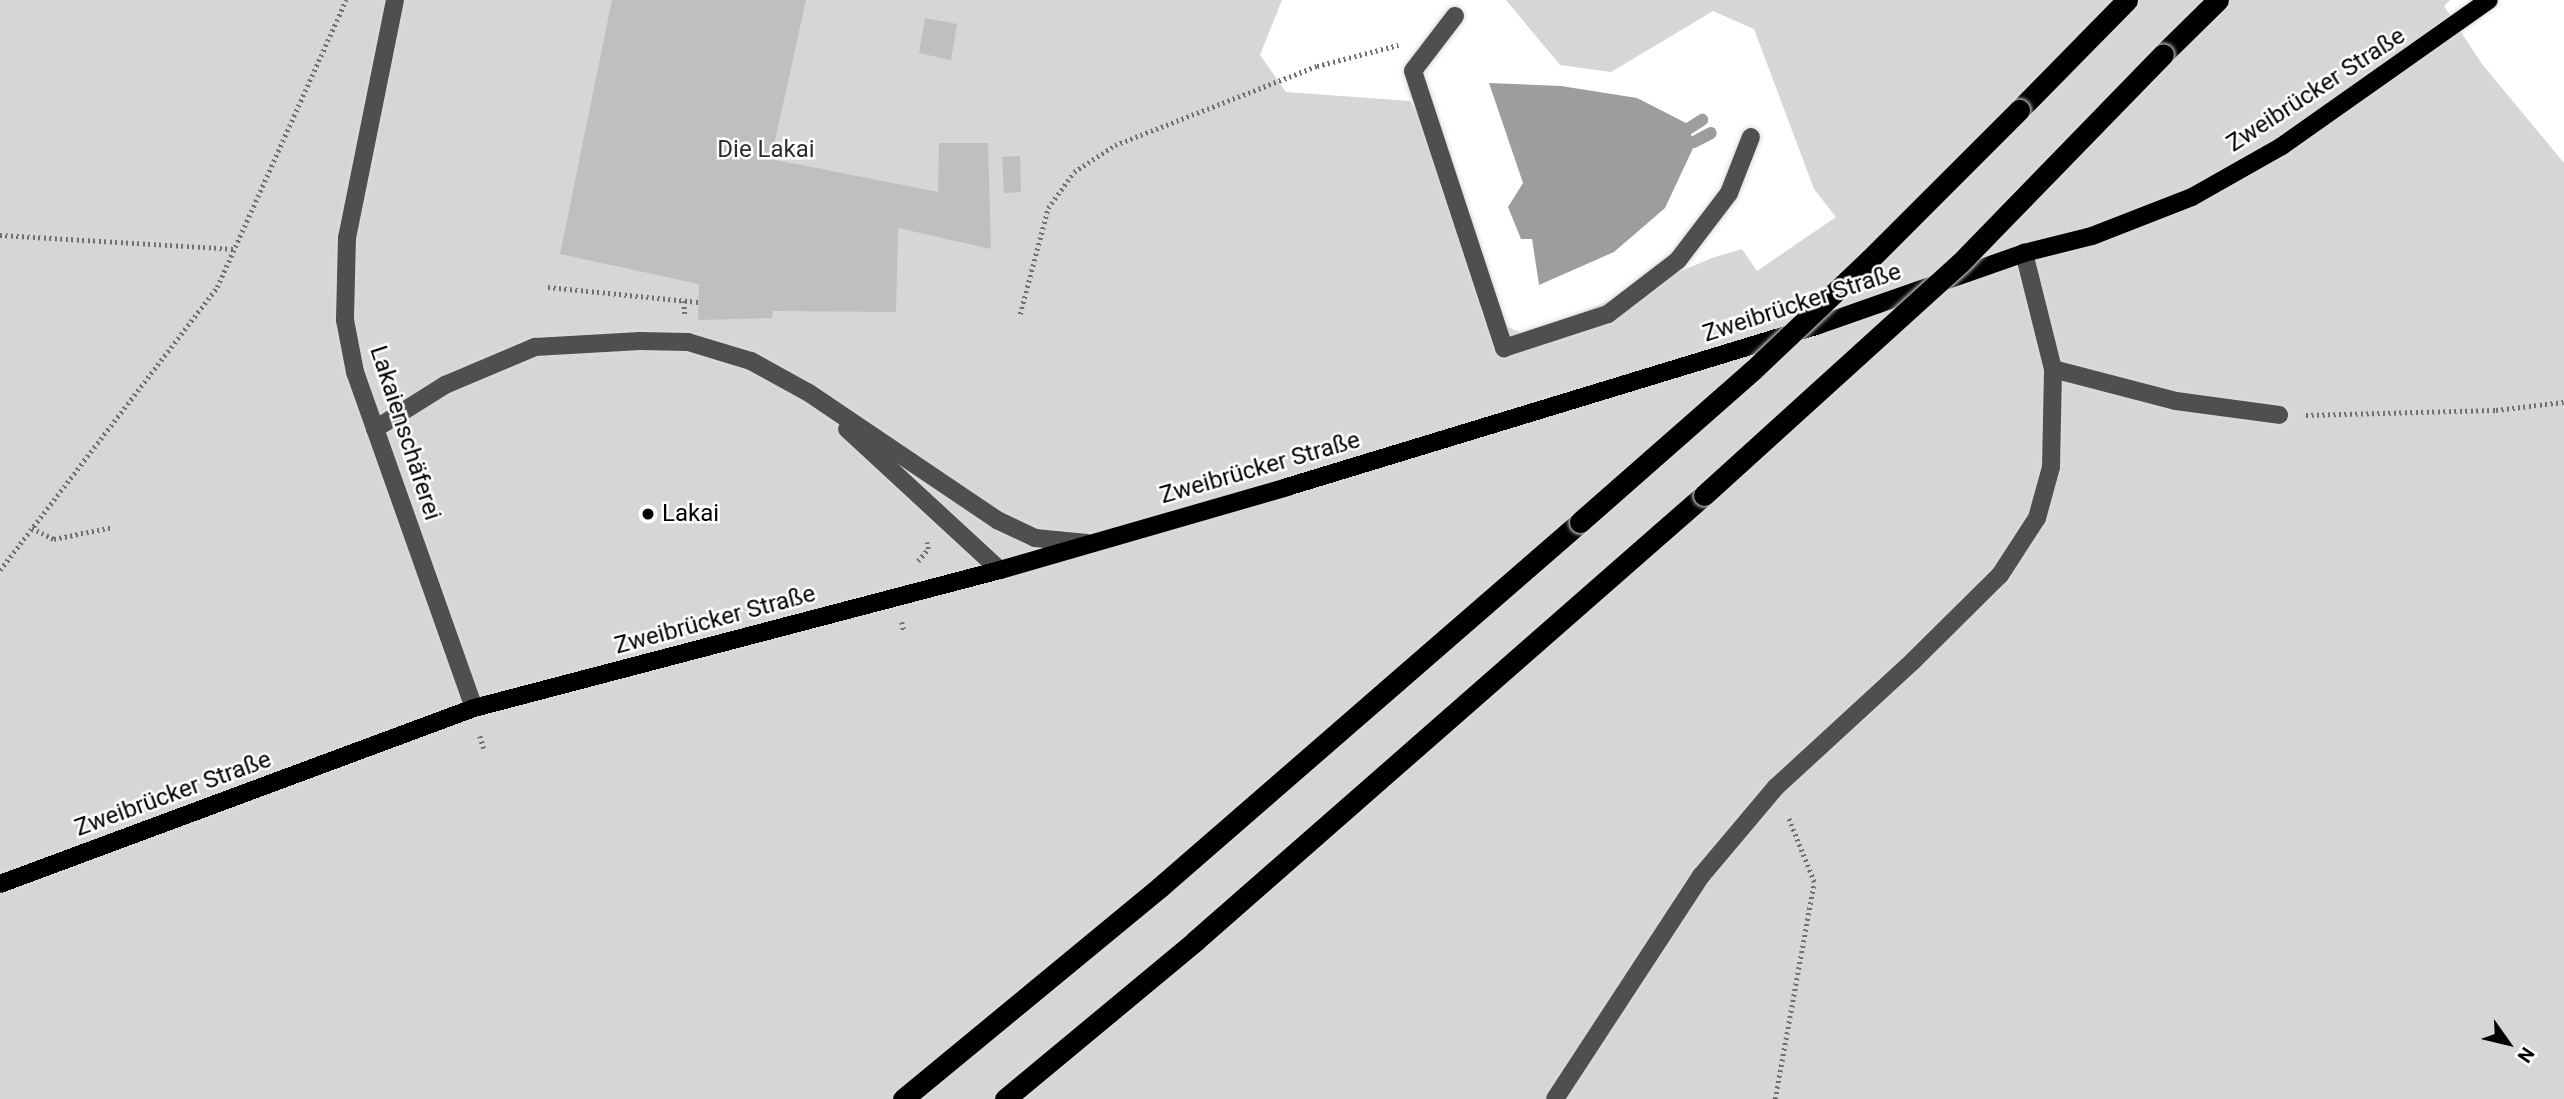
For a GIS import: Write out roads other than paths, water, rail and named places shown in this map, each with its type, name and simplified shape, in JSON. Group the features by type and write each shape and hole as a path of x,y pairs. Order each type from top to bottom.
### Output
{"highway":[{"path":"903,1099 1160,887 1754,370 1870,259 2127,0"},
{"path":"1005,1099 1195,941 1704,495 1960,263 2218,0"}],"main road":[{"name":"Zweibrücker Straße","path":"0,884 474,708 1000,570 1287,487 1816,326 2024,253 2092,236 2192,197 2282,146 2489,0"}],"lane":[{"name":"Lakaienschäferei","path":"395,0 347,237 345,320 355,372 474,708"},
{"path":"1455,16 1413,71 1504,348 1608,314 1678,260 1730,193 1751,137"},
{"path":"1555,1099 1701,876 1776,787 1913,661 2000,575 2037,518 2051,467 2053,369 2024,253"},
{"path":"375,429 445,385 535,346 640,341 688,342 751,361 809,393 998,520 1035,538 1087,543"},
{"path":"2053,369 2176,401 2279,415"},
{"path":"809,393 1000,570"}],"waterway":[{"path":"1688,129 1702,120"},
{"path":"1694,142 1711,133"}],"place":[{"name":"Lakai","path":"648,514"}],"park label":[{"name":"Die Lakai","path":"766,150"}]}
